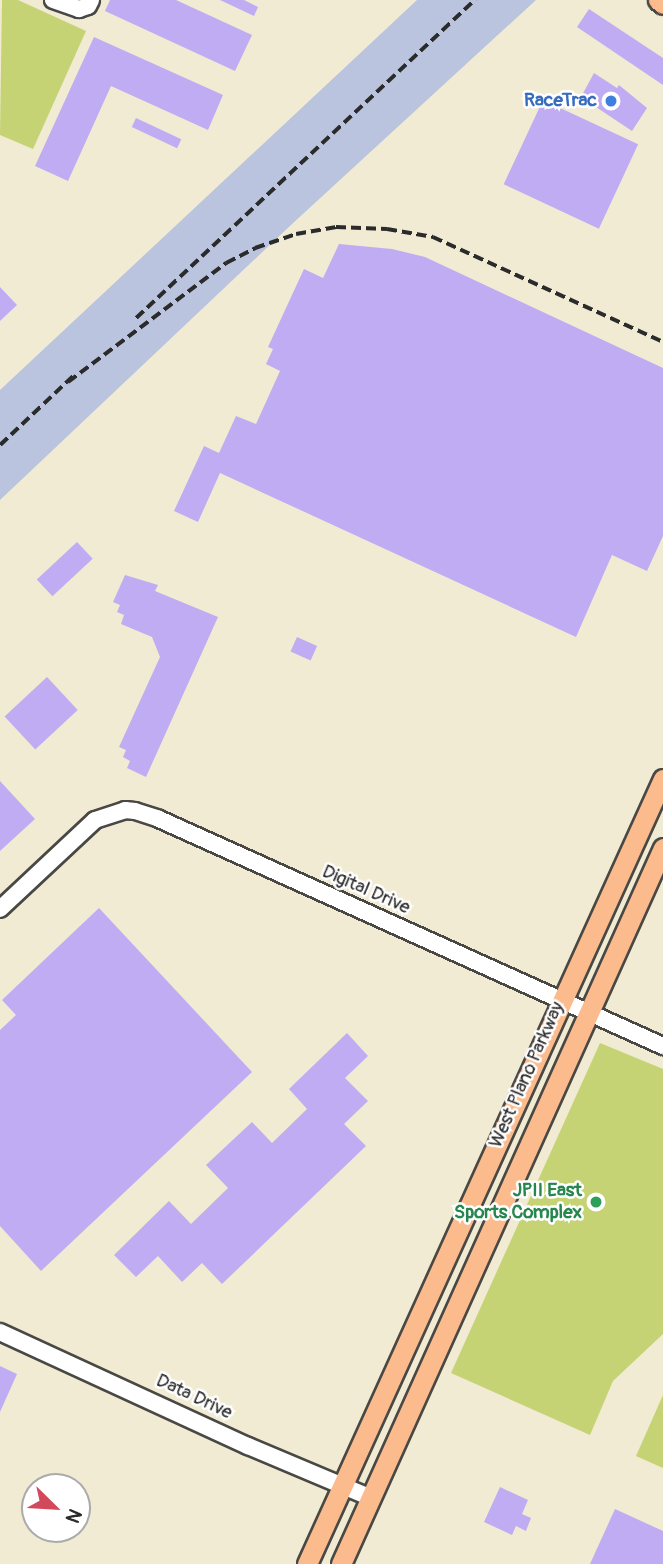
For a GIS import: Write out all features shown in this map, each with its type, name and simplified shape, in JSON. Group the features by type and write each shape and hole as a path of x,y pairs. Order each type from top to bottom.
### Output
{"main road":[{"path":"658,0 663,4"},
{"name":"West Plano Parkway","path":"307,1564 663,779"},
{"name":"West Plano Parkway","path":"341,1564 663,848"},
{"path":"457,1231 485,1244"}],"street":[{"path":"53,0 85,5"},
{"name":"Digital Drive","path":"0,909 95,820 125,810 159,819 663,1046"},
{"name":"Data Drive","path":"0,1332 248,1446 372,1498"}],"shaded area":[{"path":"417,0 536,0 292,224 0,500 0,390"}],"green space":[{"path":"2,0 18,0 86,31 33,149 0,135"},
{"name":"JPII East Sports Complex","path":"600,1043 663,1069 663,1334 613,1381 590,1435 451,1373"},
{"path":"663,1395 663,1468 636,1456"}],"building":[{"path":"110,0 176,0 252,35 235,71 105,11"},
{"path":"220,0 244,0 258,7 254,16"},
{"name":"RaceTrac","path":"589,9 663,58 663,85 577,27"},
{"path":"94,37 223,95 208,130 111,86 68,181 35,166"},
{"name":"RaceTrac","path":"594,73 617,88 619,85 647,108 632,131 581,97"},
{"path":"543,100 638,144 599,229 504,184"},
{"path":"136,118 181,139 177,148 132,127"},
{"path":"339,244 392,249 425,257 663,368 663,536 647,571 612,555 576,637 220,473 198,522 174,511 204,446 219,453 236,416 256,424 280,371 266,364 273,349 268,347 304,269 323,278"},
{"path":"0,287 17,305 0,321"},
{"path":"77,542 93,559 52,596 37,580"},
{"path":"125,575 158,585 155,591 218,617 146,777 127,768 130,761 123,757 126,750 119,747 160,657 152,637 121,624 124,615 117,612 120,605 113,602"},
{"path":"297,637 317,646 311,661 290,652"},
{"path":"47,677 78,710 35,749 5,717"},
{"path":"0,781 35,819 0,851"},
{"path":"99,908 252,1072 41,1271 0,1226 0,1030 16,1015 2,1000"},
{"path":"347,1033 368,1056 345,1078 368,1101 344,1124 366,1146 222,1284 202,1263 182,1282 158,1256 136,1277 114,1255 169,1201 191,1224 228,1188 206,1165 252,1122 272,1143 307,1109 289,1089"},
{"path":"0,1366 17,1374 0,1412"},
{"path":"500,1487 528,1500 522,1514 531,1518 526,1531 516,1526 512,1535 484,1522"},
{"path":"615,1509 663,1531 663,1564 590,1564"}],"railway":[{"path":"136,318 475,0"},
{"path":"68,382 226,263 255,248 296,234 336,227 387,229 433,237 663,342"},
{"path":"0,445 74,375"}],"place":[{"name":"RaceTrac","path":"611,101"},
{"name":"JPII East Sports Complex","path":"596,1202"}]}
